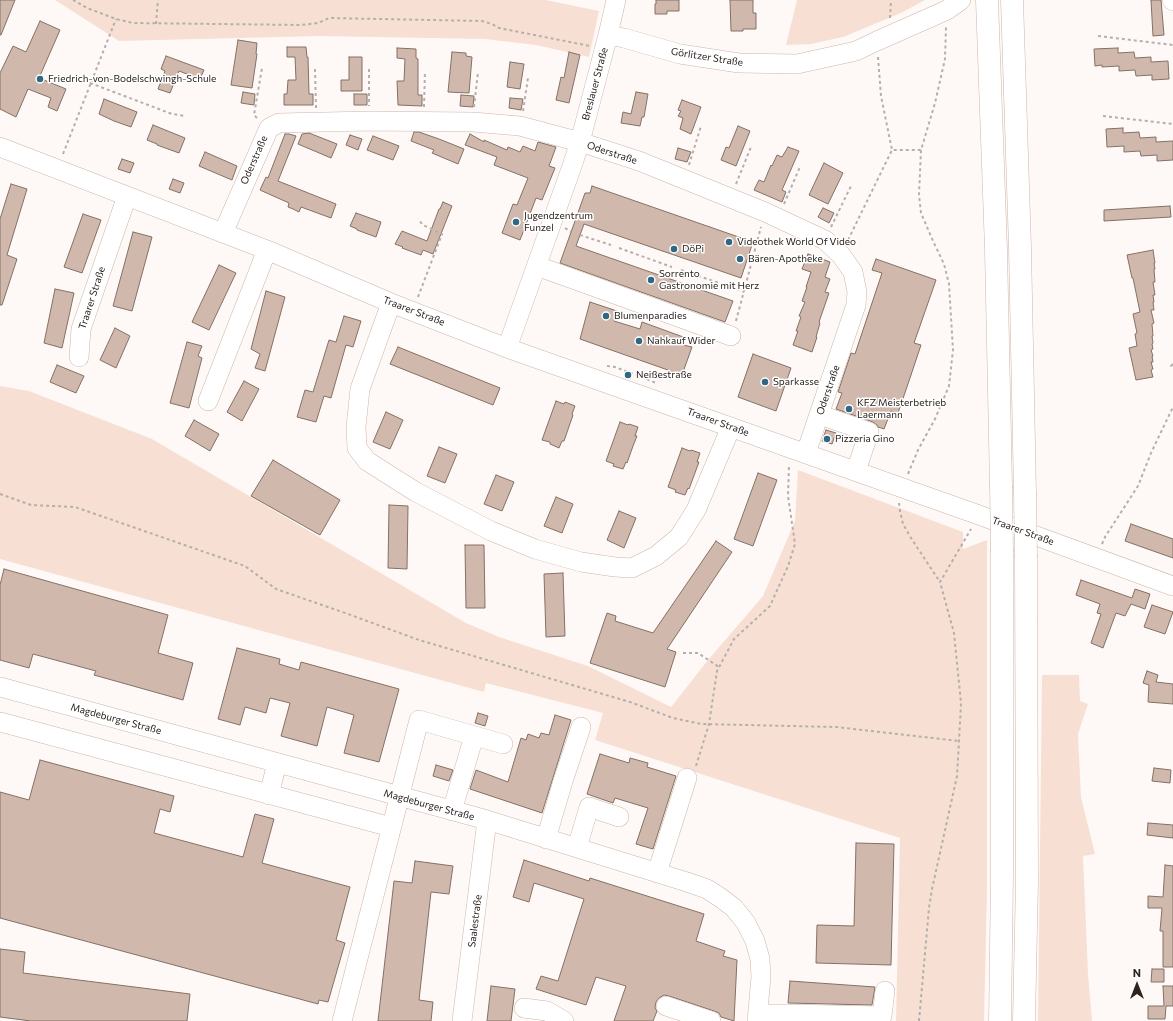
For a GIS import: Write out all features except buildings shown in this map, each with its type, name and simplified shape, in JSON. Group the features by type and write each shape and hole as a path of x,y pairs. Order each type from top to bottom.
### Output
{"highway":[{"path":"1012,4 1020,248 1026,558 1027,881 1024,1021"},
{"path":"987,9 996,249 1002,552 1002,868 1000,1021"}],"street":[{"name":"Breslauer Straße","path":"507,348 580,142 616,0"},
{"name":"Görlitzer Straße","path":"606,42 624,38 680,54 739,63 797,64 856,51 954,5"},
{"name":"Oderstraße","path":"223,233 269,128 279,123 370,121 473,122 520,126 580,142 639,161 772,215 824,240 841,255 853,272 857,292 856,305 798,451"},
{"name":"Traarer Straße","path":"1,152 57,169 267,250 391,303 507,348 979,515 1173,586"},
{"name":"Traarer Straße","path":"79,357 81,329 127,196"},
{"path":"208,401 267,250"},
{"path":"536,266 731,336"},
{"path":"391,303 360,389 356,427 358,448 367,461 416,492 491,531 535,549 581,562 632,568 656,556 679,537 696,510 731,427"},
{"path":"828,418 870,432 856,472"},
{"name":"Magdeburger Straße","path":"0,687 487,820 707,889 722,898 734,908 746,923 755,941 760,959 761,977 757,1018"},
{"path":"342,1021 419,720 503,744"},
{"path":"0,722 391,827"},
{"path":"546,839 581,727"},
{"path":"452,811 474,736"},
{"path":"269,795 277,763"},
{"path":"657,873 691,774"},
{"path":"577,848 589,807 619,816"},
{"name":"Saalestraße","path":"462,1021 487,820"},
{"path":"757,1018 797,1014 882,1016 885,991"},
{"path":"666,1006 711,1021"},
{"path":"524,1008 547,1011 564,1021"}],"path":[{"path":"73,0 87,8 116,19 134,23 301,25 318,23 329,18 482,22 492,24 499,28 606,42"},
{"path":"156,24 158,0"},
{"path":"919,1021 929,908 957,776 961,703 954,633 940,582 910,538 903,524 899,498 918,450 935,419 949,386 953,350 949,284 944,264 921,213 919,195 921,150 935,104 945,59 954,5"},
{"path":"57,169 116,19"},
{"path":"1098,36 1173,45"},
{"path":"841,255 892,150 881,96 877,41"},
{"path":"262,68 254,115 269,128"},
{"path":"315,69 316,123"},
{"path":"369,69 370,121"},
{"path":"424,122 425,71"},
{"path":"473,122 478,72"},
{"path":"520,126 528,78"},
{"path":"90,83 172,114 185,116"},
{"path":"1103,116 1173,124"},
{"path":"684,179 701,126"},
{"path":"731,198 751,147"},
{"path":"892,150 921,150"},
{"path":"731,336 744,292 772,215 800,167"},
{"path":"824,240 852,184"},
{"path":"412,310 442,234 423,226 418,219"},
{"path":"580,235 611,245"},
{"path":"619,248 672,267"},
{"path":"680,270 728,286"},
{"path":"737,289 744,292"},
{"path":"1096,558 1105,537 1138,486 1151,453 1173,407"},
{"path":"691,774 709,724 717,671 734,639 770,606 788,566 794,544 788,496 798,451"},
{"path":"0,494 31,505 75,506 245,566 276,589 419,640 630,702 673,718 701,724 836,726 959,741"},
{"path":"940,582 979,515"},
{"path":"683,653 698,653 719,667"}],"shaded area":[{"path":"55,0 546,0 599,11 589,57 536,45 485,39 319,36 119,41"},
{"path":"797,0 925,0 901,13 843,37 811,44 786,45"},
{"path":"0,386 29,391 152,439 466,623 499,637 588,666 671,707 708,660 763,596 795,521 798,470 963,532 963,549 987,540 987,891 984,1021 896,1021 900,838 595,740 603,713 486,683 484,692 0,559"},
{"path":"1042,675 1079,675 1080,701 1088,704 1078,734 1081,797 1095,854 1083,856 1088,974 1092,1021 1038,1021"}],"place":[{"name":"Friedrich-von-Bodelschwingh-Schule","path":"40,79"},
{"name":"Jugendzentrum Funzel","path":"516,222"},
{"name":"Videothek World Of Video","path":"729,242"},
{"name":"DöPi","path":"674,249"},
{"name":"Bären-Apotheke","path":"740,259"},
{"name":"Sorrento Gastronomie mit Herz","path":"651,280"},
{"name":"Blumenparadies","path":"606,316"},
{"name":"Nahkauf Wider","path":"639,341"},
{"name":"Neißestraße","path":"628,375"},
{"name":"Sparkasse","path":"765,382"},
{"name":"KFZ Meisterbetrieb Laermann","path":"849,409"},
{"name":"Pizzeria Gino","path":"827,439"}]}
